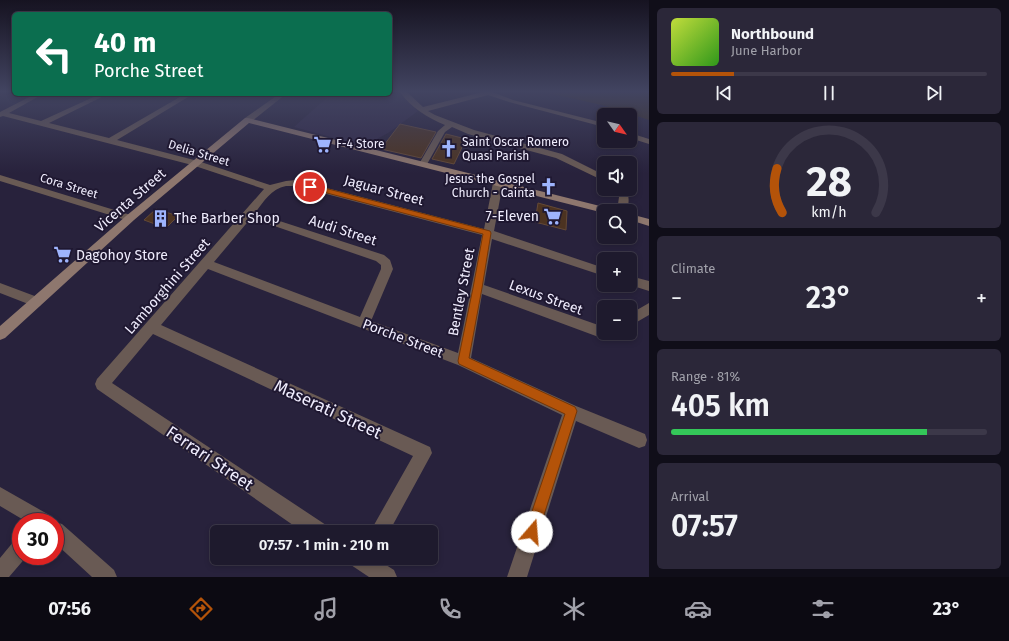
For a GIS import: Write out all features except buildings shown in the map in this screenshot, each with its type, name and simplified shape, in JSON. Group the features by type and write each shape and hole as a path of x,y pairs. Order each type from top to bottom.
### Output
{"street":[{"name":"Delia Street","path":"22,119 110,140 195,163 270,188"},
{"path":"43,123 52,119"},
{"path":"110,140 147,119"},
{"path":"437,119 471,132 559,156 597,175"},
{"path":"580,119 597,123"},
{"path":"248,120 597,208"},
{"name":"Vicenta Street","path":"0,334 130,218 248,120"},
{"path":"424,164 442,132 450,124"},
{"path":"637,138 649,142"},
{"name":"Cora Street","path":"0,178 130,218"},
{"name":"Jaguar Street","path":"270,188 281,183 296,183 487,233 597,270"},
{"name":"Bentley Street","path":"463,361 498,183"},
{"name":"Lamborghini Street","path":"102,384 270,188"},
{"name":"Audi Street","path":"249,214 380,258 386,263 387,269 364,323"},
{"path":"637,219 649,223"},
{"name":"Porche Street","path":"206,264 463,361 571,411 639,440"},
{"path":"637,282 649,286"},
{"path":"0,288 36,302"},
{"name":"Lexus Street","path":"478,288 597,330"},
{"path":"637,316 649,308"},
{"name":"Maserati Street","path":"151,327 424,453 383,525"},
{"name":"Ferrari Street","path":"102,384 309,525"},
{"path":"517,577 571,411"},
{"path":"0,496 29,513"},
{"path":"64,539 107,577"},
{"path":"0,573 12,559"},
{"path":"370,565 387,577"}],"shaded area":[{"path":"303,119 407,119 388,133 364,146 294,127"}],"place":[{"name":"F-4 Store","path":"323,144"},
{"name":"Saint Oscar Romero Quasi Parish","path":"449,149"},
{"name":"Jesus the Gospel Church - Cainta","path":"548,186"},
{"name":"7-Eleven","path":"552,216"},
{"name":"The Barber Shop","path":"161,218"},
{"name":"Dagohoy Store","path":"63,255"}],"route":[{"path":"310,187 487,233 478,288 463,361 571,411 532,532"}]}
